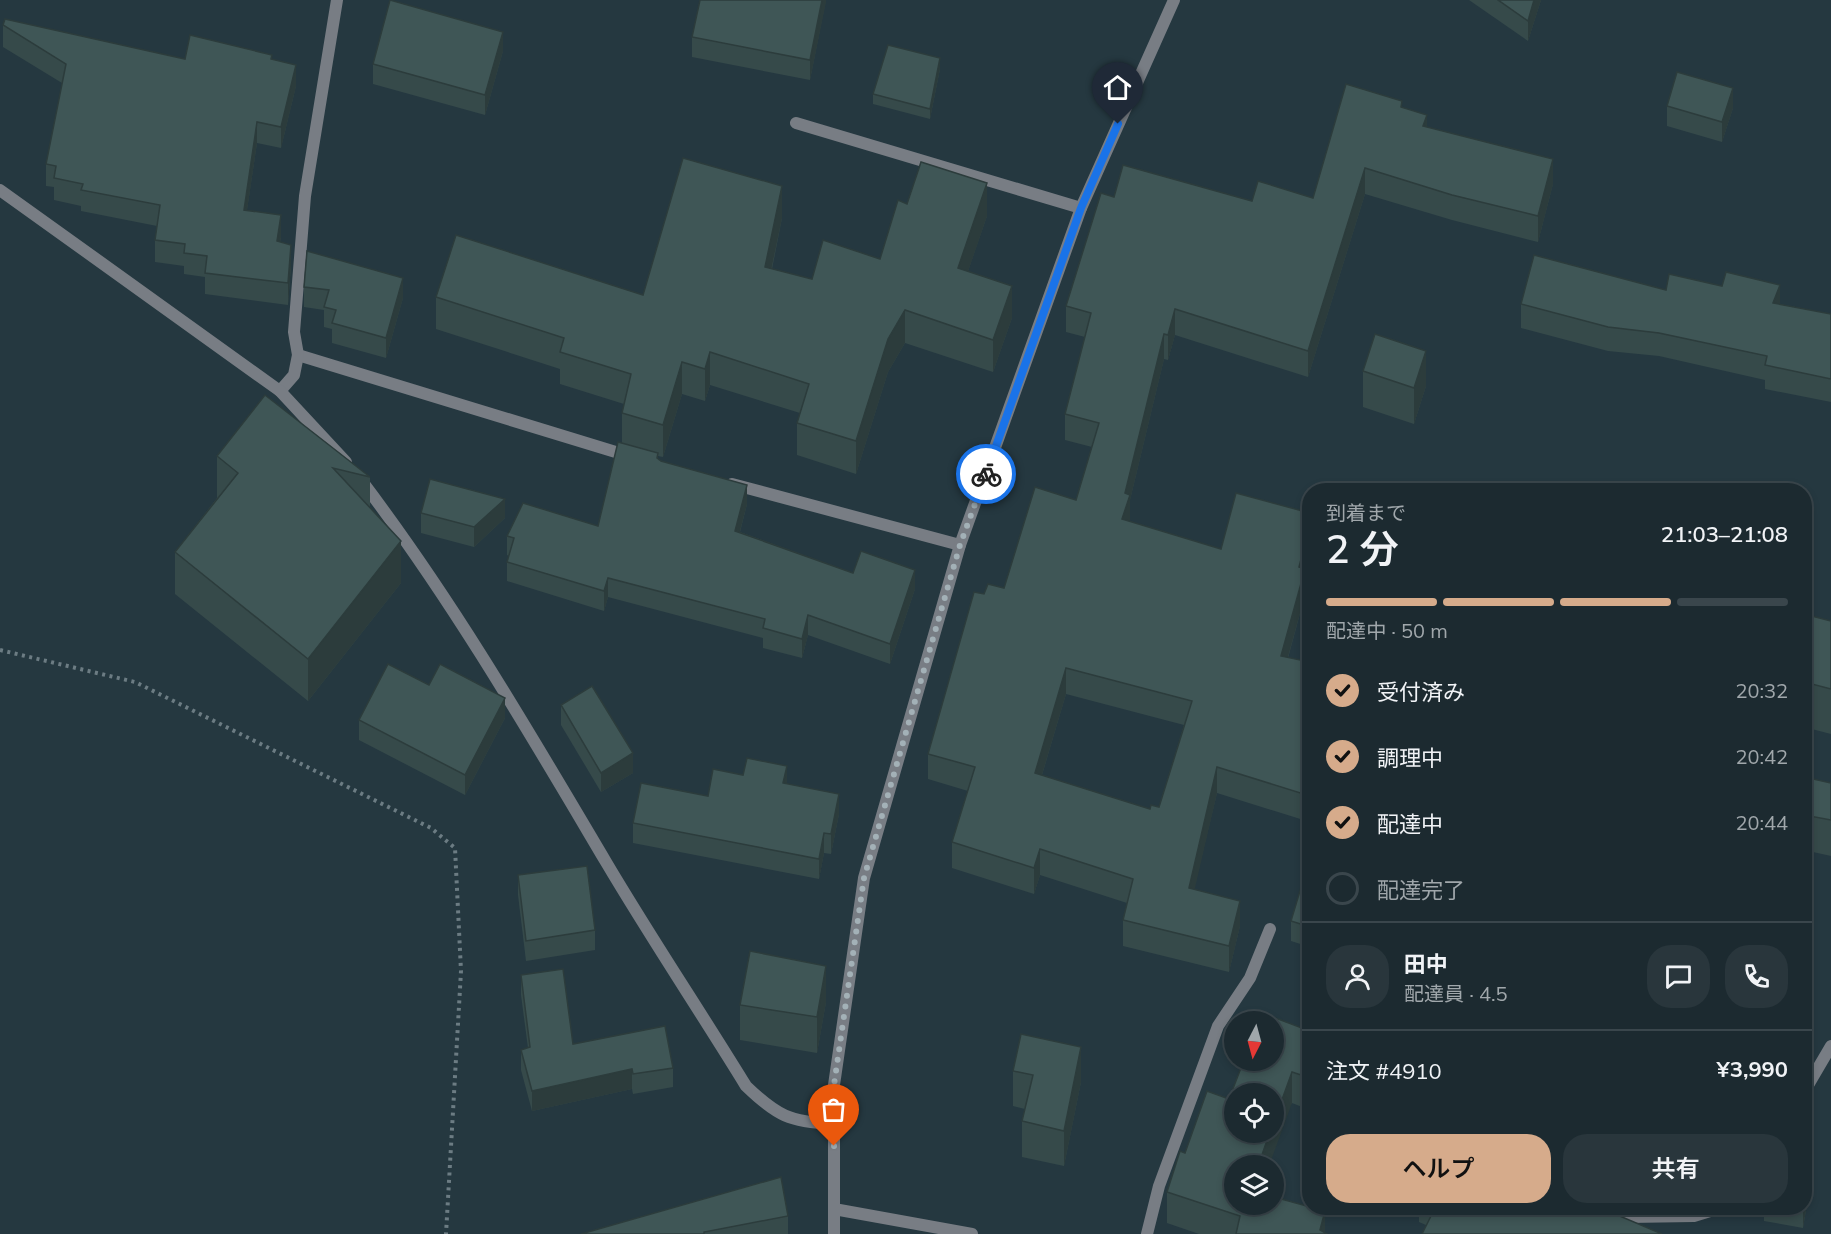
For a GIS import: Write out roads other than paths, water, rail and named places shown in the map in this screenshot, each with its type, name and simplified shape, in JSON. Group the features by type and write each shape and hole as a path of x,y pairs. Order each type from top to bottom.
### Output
{"street":[{"path":"280,391 294,375 298,355 294,332 304,196 337,0"},
{"path":"834,1234 834,1085 864,878 960,545 1081,208 1174,0"},
{"path":"796,123 1081,208"},
{"path":"0,190 280,391 353,468 396,525 510,698 608,865 746,1086 770,1109 801,1123 833,1124"},
{"path":"298,355 639,459"},
{"path":"719,481 960,545"},
{"path":"1147,1234 1159,1186 1218,1026 1250,978 1270,929"},
{"path":"1812,1078 1831,1046"},
{"path":"834,1209 972,1234"},
{"path":"1609,1234 1627,1217 1697,1215"}]}
